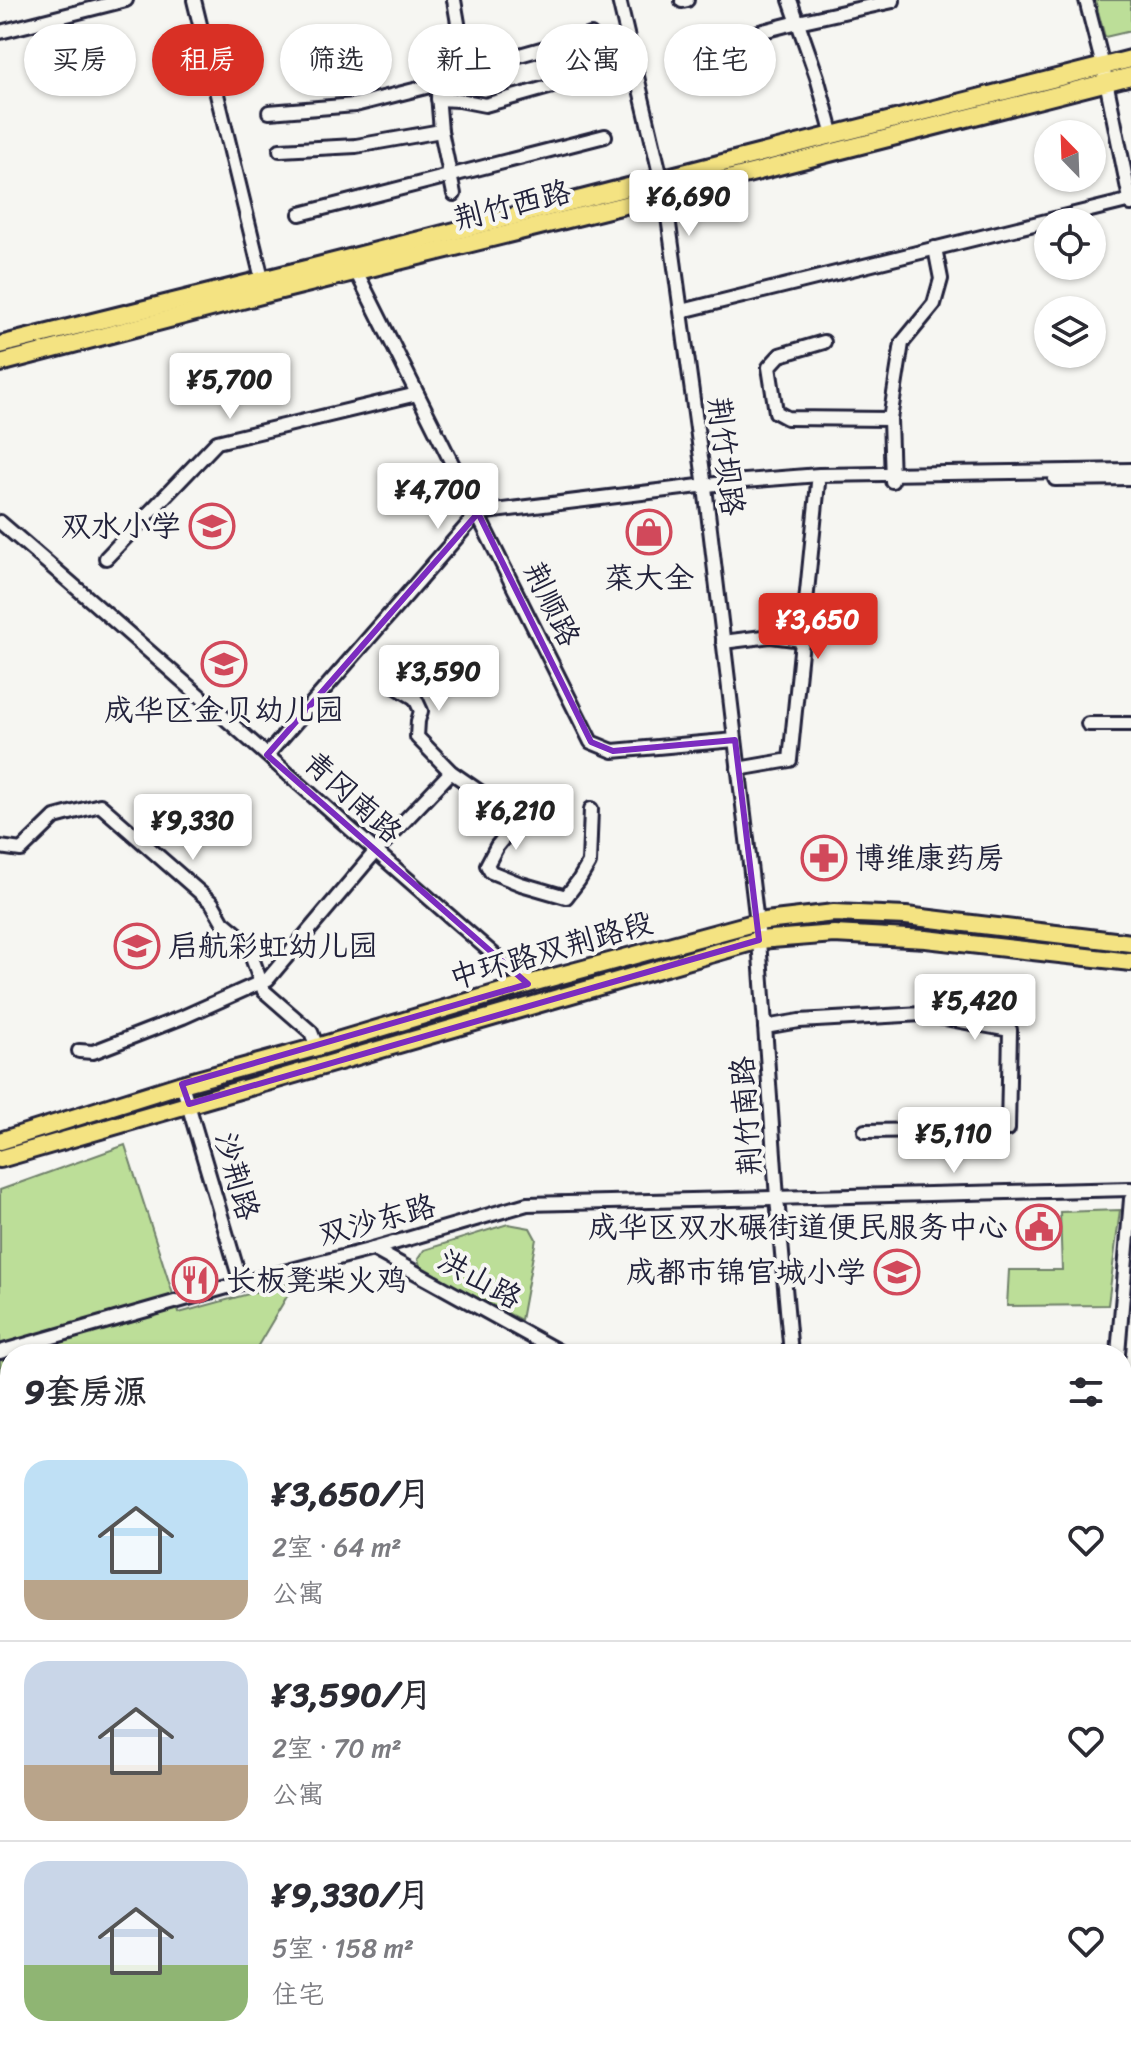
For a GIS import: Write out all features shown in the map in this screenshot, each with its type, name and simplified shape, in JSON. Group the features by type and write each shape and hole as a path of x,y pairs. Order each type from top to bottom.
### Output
{"main road":[{"name":"荆竹西路","path":"0,345 264,287 663,187 1105,74 1131,59"},
{"name":"荆竹西路","path":"0,363 264,287 357,273 833,136 1105,74 1131,76"},
{"name":"中环路双荆路段","path":"0,1141 182,1084 528,984 757,922 834,913 906,916 1131,943"},
{"name":"中环路双荆路段","path":"0,1159 759,940 834,934 926,939 1131,962"}],"street":[{"path":"0,32 126,0"},
{"path":"194,0 264,287"},
{"path":"454,0 458,24"},
{"name":"荆竹坝路","path":"619,0 663,187 682,311 757,922"},
{"path":"790,0 817,77 833,136"},
{"path":"682,311 1131,201 1086,0"},
{"path":"776,28 893,1"},
{"path":"269,112 355,105 408,90"},
{"path":"438,99 485,105 536,91"},
{"path":"438,96 441,131 454,194"},
{"path":"280,150 356,146 441,131"},
{"path":"300,214 605,136"},
{"path":"891,477 890,419 902,343 934,304 941,279 935,248"},
{"name":"荆顺路","path":"357,273 591,742 613,751 735,740"},
{"path":"824,342 780,355 769,367 776,412 787,418 890,419"},
{"path":"106,558 217,442 417,394"},
{"path":"705,487 735,489 891,477 1131,470"},
{"path":"267,755 478,513 732,482 819,475 1131,478"},
{"path":"738,769 790,760 818,483"},
{"name":"青冈南路","path":"0,522 528,984"},
{"path":"723,642 771,636 802,640"},
{"path":"395,686 415,698 421,711 417,737 451,772 506,810 515,821 487,865 491,872 566,897 589,863 591,809"},
{"path":"1088,724 1131,724"},
{"path":"79,1051 93,1052 268,979 375,852 451,772"},
{"path":"0,847 21,850 55,817 100,805 212,903 223,922 246,941 264,991 311,1032 317,1047"},
{"name":"荆竹南路","path":"757,922 790,1344"},
{"path":"765,1027 799,1021 922,1014 1010,1030 1008,1129 865,1131"},
{"name":"沙荆路","path":"182,1084 241,1283"},
{"name":"双沙东路","path":"28,1344 527,1204 1131,1189"},
{"path":"1119,1344 1131,1199"},
{"name":"洪山路","path":"373,1249 545,1344"}],"highlighted area":[{"path":"478,513 591,742 613,751 735,740 759,940 189,1104 182,1084 528,984 267,755"}],"green space":[{"path":"1095,0 1131,0 1131,31 1105,37"},
{"path":"125,1145 179,1313 296,1281 259,1344 0,1344 0,1190"},
{"path":"1120,1210 1108,1305 1007,1306 1009,1270 1062,1270 1060,1212"},
{"path":"508,1224 530,1228 536,1239 521,1320 421,1269 418,1259 424,1250"}],"place":[{"name":"双水小学","path":"212,526"},
{"name":"菜大全","path":"649,532"},
{"name":"成华区金贝幼儿园","path":"224,664"},
{"name":"博维康药房","path":"824,858"},
{"name":"启航彩虹幼儿园","path":"137,946"},
{"name":"成华区双水碾街道便民服务中心","path":"1039,1227"},
{"name":"成都市锦官城小学","path":"897,1272"},
{"name":"长板凳柴火鸡","path":"195,1280"}]}
